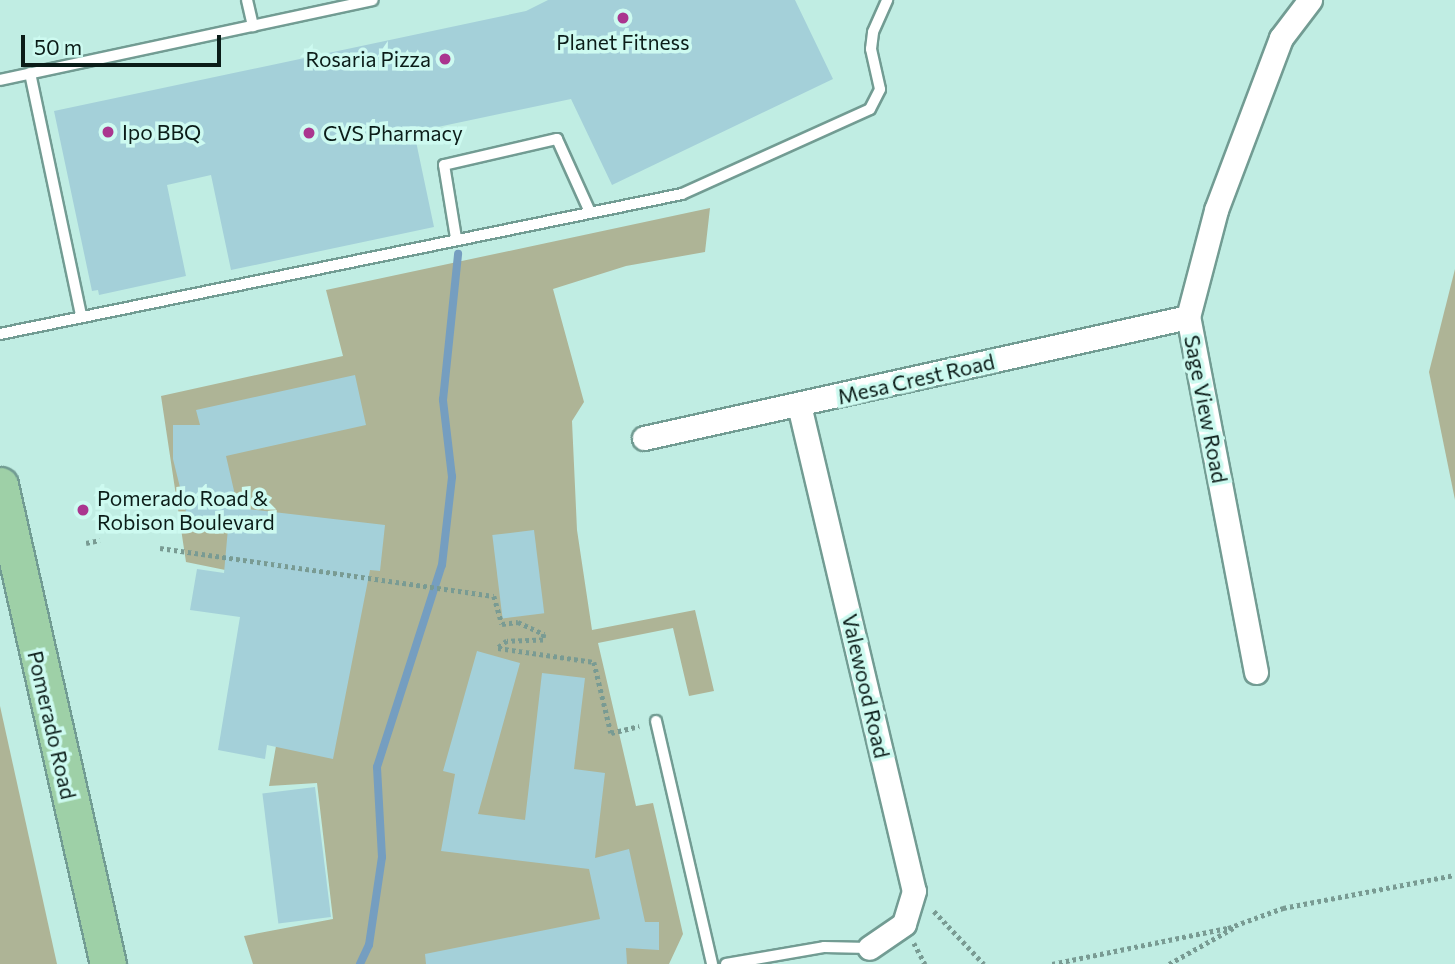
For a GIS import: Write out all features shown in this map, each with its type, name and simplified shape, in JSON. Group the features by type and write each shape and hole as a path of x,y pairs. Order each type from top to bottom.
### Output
{"main road":[{"name":"Pomerado Road","path":"0,485 108,964"}],"street":[{"name":"Sage View Road","path":"1256,672 1188,317 1216,210 1276,50 1310,0"},
{"name":"Mesa Crest Road","path":"644,439 1188,317"},
{"name":"Valewood Road","path":"799,405 914,891"},
{"path":"869,948 904,924 914,891"}],"lane":[{"path":"247,0 253,26"},
{"path":"0,80 373,0"},
{"path":"873,0 879,12"},
{"path":"0,334 456,238 681,194 870,108 880,89 871,49 879,12 887,0"},
{"path":"30,74 80,316"},
{"path":"456,238 444,165 557,139 590,212"},
{"path":"656,721 712,964"},
{"path":"726,964 824,947 869,948"}],"path":[{"path":"86,543 100,540"},
{"path":"160,548 494,596 502,624 519,622 544,634 543,640 507,641 498,648 594,662 611,733 656,721"},
{"path":"1052,964 1228,928 1247,918 1455,875"},
{"path":"914,891 984,964"},
{"path":"1169,964 1247,918"}],"green space":[{"path":"710,208 705,252 626,266 553,289 584,402 572,421 577,530 592,630 695,610 714,691 689,696 673,628 598,643 636,806 653,803 683,934 669,964 253,964 244,936 333,919 317,783 269,786 304,586 186,562 161,396 343,356 326,290"},
{"path":"1455,269 1455,500 1429,372"},
{"path":"0,706 57,964 0,964"}],"building":[{"path":"548,0 795,0 833,79 612,185 571,99 414,132 434,227 231,270 211,175 167,185 186,276 99,295 98,290 92,291 54,111 526,11"},
{"path":"355,375 366,425 226,456 238,508 385,525 380,571 370,570 333,759 267,745 265,759 218,750 240,617 190,610 197,569 224,573 229,517 190,528 173,459 173,425 200,425 196,410"},
{"path":"534,530 544,613 503,618 492,535"},
{"path":"477,651 520,663 478,814 525,820 542,673 585,678 574,769 605,773 595,858 629,849 645,922 659,922 659,950 626,948 627,964 426,964 425,954 600,919 589,869 441,851 455,774 443,771"},
{"path":"315,787 331,917 278,923 262,793"}],"waterway":[{"path":"360,964 369,945 382,857 377,767 442,565 452,477 443,400 458,254"}],"place":[{"name":"Planet Fitness","path":"623,18"},
{"name":"Rosaria Pizza","path":"445,59"},
{"name":"Ipo BBQ","path":"108,132"},
{"name":"CVS Pharmacy","path":"309,133"},
{"name":"Pomerado Road & Robison Boulevard","path":"83,510"}]}
